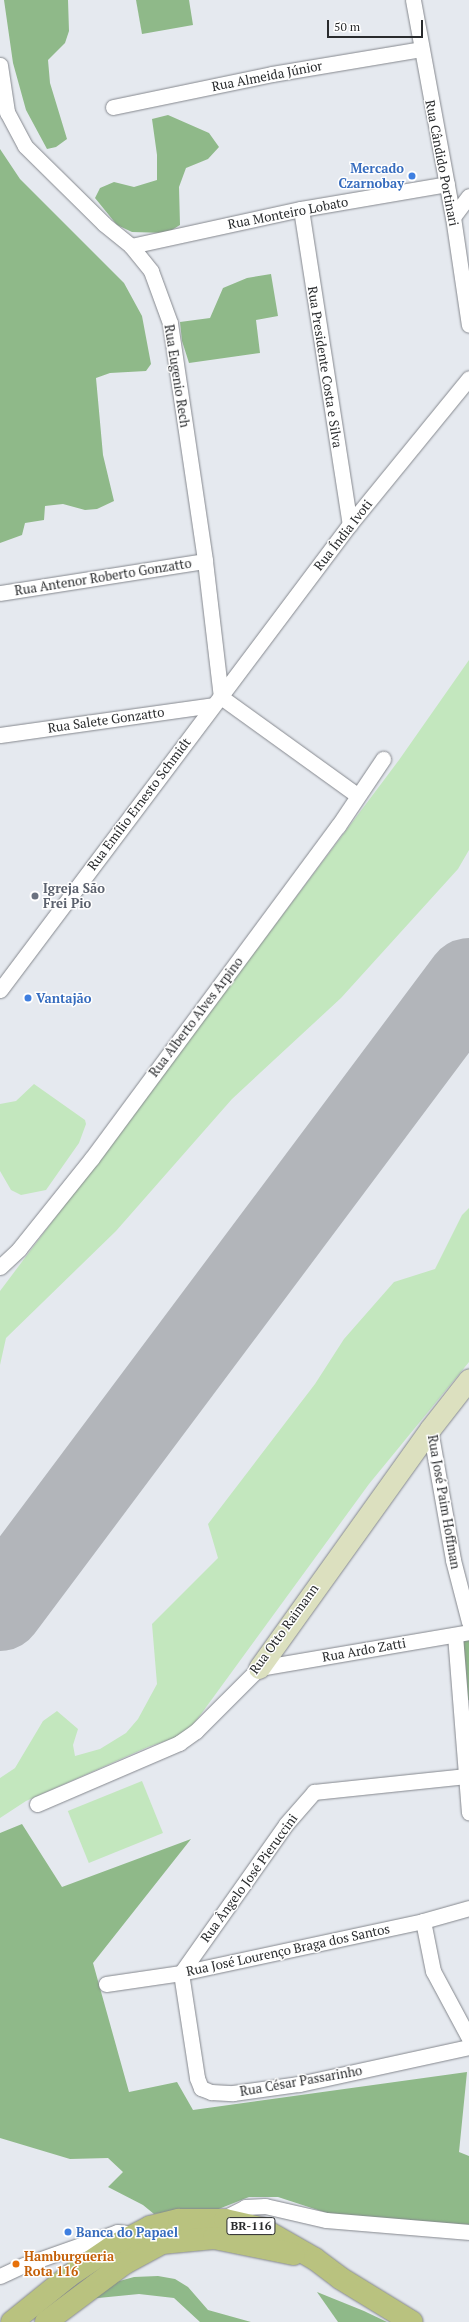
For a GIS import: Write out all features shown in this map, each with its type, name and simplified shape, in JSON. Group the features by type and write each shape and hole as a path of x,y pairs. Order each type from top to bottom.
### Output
{"main road":[{"name":"BR-116","path":"46,2322 139,2243 150,2227 179,2220 218,2221 261,2228 315,2259 340,2278 412,2322"},
{"name":"BR-116","path":"12,2322 69,2276 139,2243 162,2243 214,2238 243,2242 315,2259"}],"street":[{"name":"Rua Cândido Portinari","path":"413,0 453,217 469,326"},
{"name":"Rua Almeida Júnior","path":"113,107 272,74 421,49"},
{"name":"Rua Eugenio Rech","path":"1,72 8,112 25,146 104,224 131,246 151,272 170,323 205,561 217,701"},
{"name":"Rua Monteiro Lobato","path":"131,246 301,209 446,184"},
{"path":"453,217 469,196"},
{"name":"Rua Presidente Costa e Silva","path":"301,209 350,524"},
{"name":"Rua Índia Ivoti","path":"217,701 350,524 469,378"},
{"name":"Rua Antenor Roberto Gonzatto","path":"0,593 205,561"},
{"path":"217,701 357,795"},
{"name":"Rua Salete Gonzatto","path":"0,735 217,701"},
{"name":"Rua Emílio Ernesto Schmidt","path":"0,986 217,701"},
{"name":"Rua Alberto Alves Arpino","path":"0,1268 19,1249 92,1158 338,826 357,795 383,759"},
{"name":"Rua Otto Raimann","path":"37,1804 179,1744 196,1731 259,1668 430,1429 469,1379"},
{"name":"Rua José Paim Hoffman","path":"430,1429 453,1560 469,1622"},
{"path":"462,1633 466,1776 469,1812"},
{"name":"Rua Ardo Zatti","path":"259,1668 462,1633"},
{"name":"Rua Ângelo José Pieruccini","path":"181,1973 286,1824 314,1792 466,1776"},
{"name":"Rua José Lourenço Braga dos Santos","path":"106,1984 181,1973 423,1921 469,1908"},
{"path":"423,1921 433,1971 469,2038"},
{"name":"Rua César Passarinho","path":"181,1973 197,2078 201,2088 211,2092 233,2093 299,2084 469,2047"},
{"path":"204,2239 218,2221 245,2207 265,2206 326,2220 469,2232"},
{"path":"0,2276 117,2232 139,2243"},
{"path":"58,2254 69,2276"}],"green space":[{"path":"4,0 68,0 69,31 65,43 48,60 50,83 67,139 56,147 47,149 26,110 13,63"},
{"path":"136,0 189,0 193,25 142,34"},
{"path":"168,115 209,133 219,147 208,159 186,168 179,187 180,225 167,233 132,232 117,225 95,198 100,188 114,182 134,187 157,180 157,155 152,119"},
{"path":"0,149 20,179 124,283 142,316 151,364 146,371 110,373 96,378 103,455 114,501 97,509 85,510 63,504 45,506 44,520 25,523 22,535 0,543"},
{"path":"271,274 278,316 256,320 260,353 189,363 182,341 180,322 210,318 223,288 247,278"},
{"path":"469,660 469,850 458,869 341,998 232,1099 116,1231 6,1338 0,1365 0,1291 399,760"},
{"path":"34,1084 85,1120 86,1124 79,1143 46,1190 21,1195 11,1190 0,1171 0,1104 16,1101"},
{"path":"469,1208 469,1362 369,1484 196,1721 186,1734 148,1747 26,1801 0,1818 0,1778 15,1768 43,1721 57,1711 78,1729 73,1745 75,1756 100,1749 126,1733 138,1719 157,1684 152,1624 218,1558 208,1524 315,1384 344,1339 394,1282 435,1269 462,1215"},
{"path":"469,1640 469,1700 466,1701 460,1641"},
{"path":"142,1781 163,1833 89,1863 68,1811"},
{"path":"22,1824 62,1887 191,1839 93,1963 129,2092 177,2082 193,2110 467,2072 459,2152 469,2156 469,2225 333,2215 278,2197 249,2197 211,2212 193,2209 154,2214 143,2205 108,2187 123,2172 108,2158 70,2159 0,2138 0,1833"},
{"path":"158,2276 175,2279 188,2287 208,2310 251,2322 200,2322 174,2298 139,2294 88,2299 105,2285 134,2277"},
{"path":"317,2292 364,2311 387,2322 338,2322"}],"runway":[{"path":"0,1608 469,981"}],"place":[{"name":"Mercado Czarnobay","path":"412,176"},
{"name":"Igreja São Frei Pio","path":"35,896"},
{"name":"Vantajão","path":"28,998"},
{"name":"Banca do Papael","path":"68,2232"},
{"name":"Hamburgueria Rota 116","path":"16,2264"}]}
